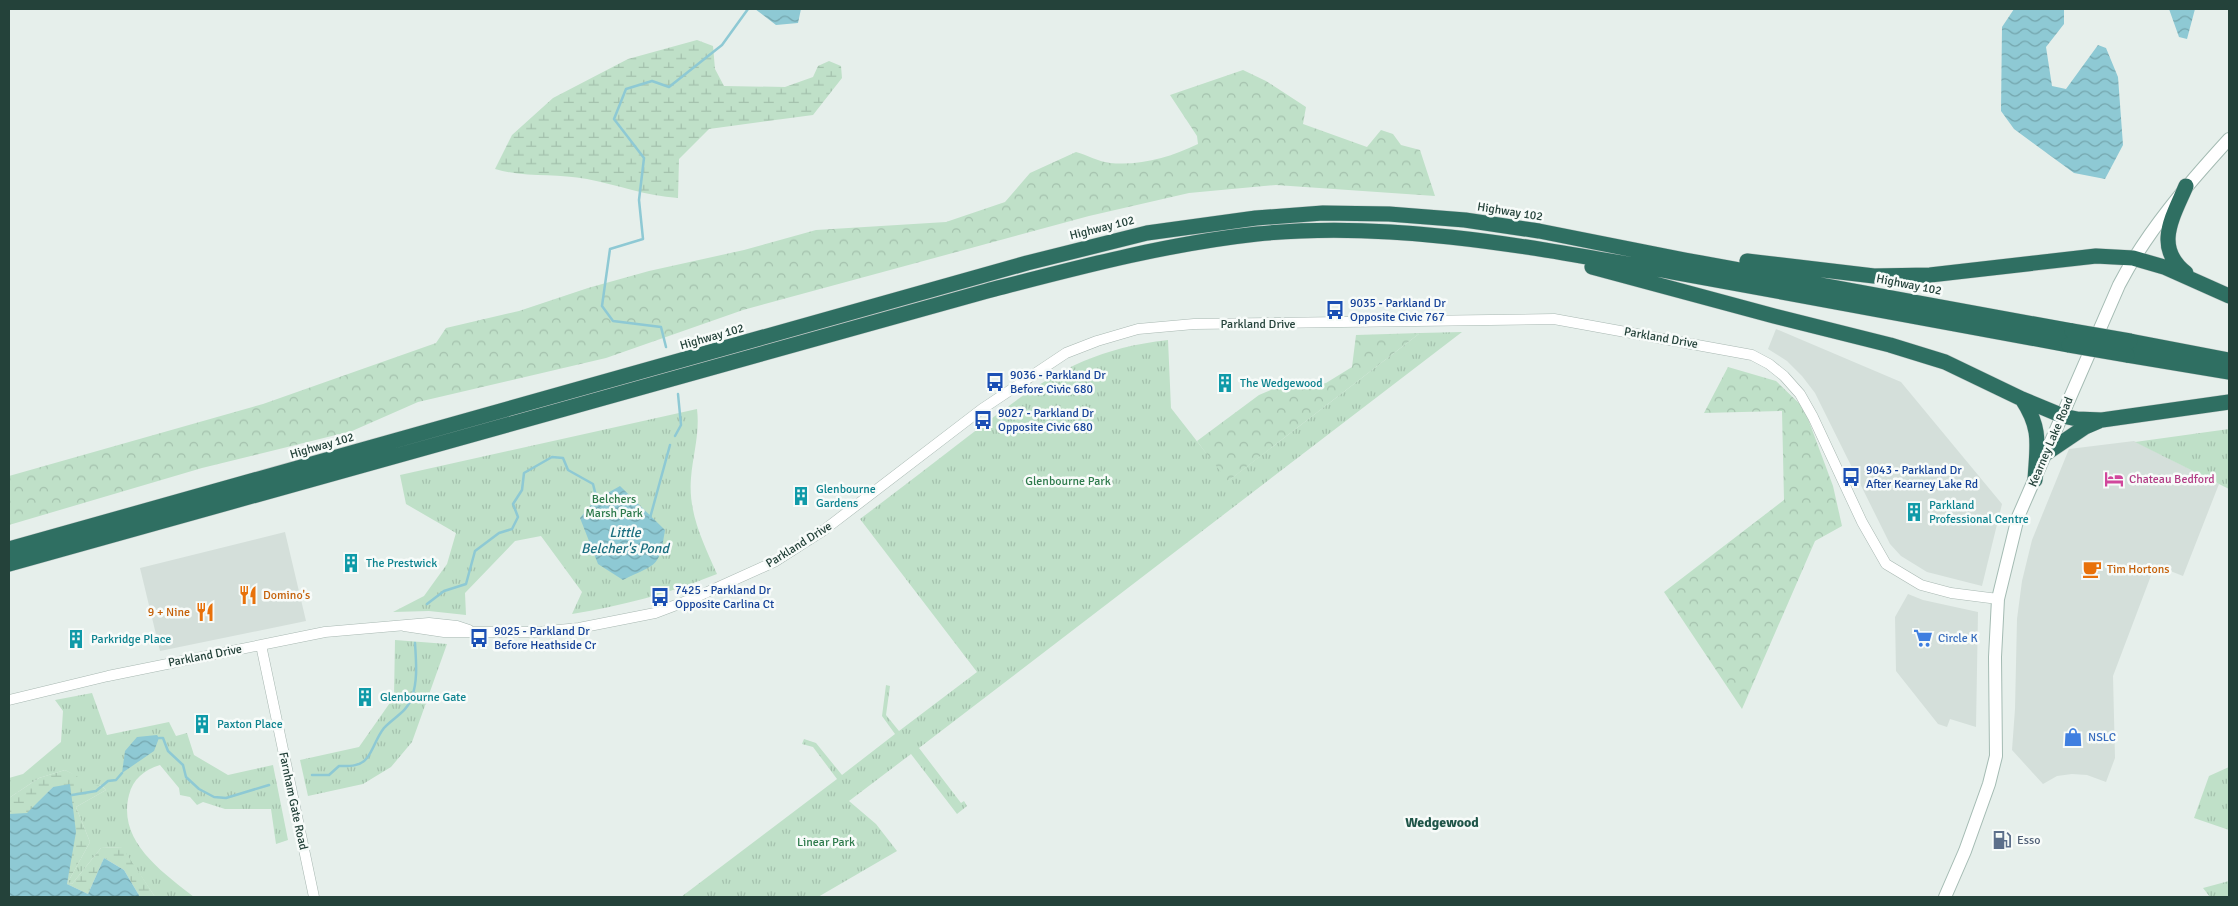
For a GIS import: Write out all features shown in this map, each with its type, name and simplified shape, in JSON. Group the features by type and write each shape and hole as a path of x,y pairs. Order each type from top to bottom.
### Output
{"highway":[{"path":"2186,186 2167,238 2169,252 2176,266 2195,280"},
{"name":"Highway 102","path":"9,549 1028,262 1147,233 1266,217 1323,213 1389,214 1465,220 1576,238 2071,338"},
{"name":"Highway 102","path":"9,564 977,293 1146,250 1258,234 1354,231 1420,234 1513,246 1637,265 2128,348 2229,360"},
{"path":"1576,238 1874,276 1930,275 2096,256 2133,258 2164,266 2229,296"},
{"path":"1513,246 1890,345 1945,362 2022,399 2063,416 2077,419 2102,420 2229,402"},
{"name":"Highway 102","path":"2128,348 2229,372"},
{"path":"2022,399 2037,426 2038,443 2035,480"},
{"path":"2045,454 2085,428 2102,420"}],"main road":[{"name":"Kearney Lake Road","path":"1945,897 1965,851 1989,784 1996,756 1998,600 2018,517 2133,258 2186,186 2229,139"}],"street":[{"name":"Parkland Drive","path":"9,700 108,676 325,632 445,624 471,631 538,632 579,628 655,613 720,588 774,562 824,530 982,409 1066,353 1097,340 1138,329 1194,324 1554,319 1752,355 1769,364 1784,376 1800,394 1813,417 1862,522 1886,564 1921,585 1951,593 1998,600"},
{"name":"Farnham Gate Road","path":"261,645 314,897"}],"shaded area":[{"path":"1776,329 1901,382 2002,504 1982,586 1927,572 1901,556 1890,544 1815,393 1787,361 1768,349"},
{"path":"2134,441 2219,484 2183,576 2155,565 2113,676 2115,758 2106,782 2087,775 2072,774 2057,776 2043,784 2012,750 2017,619 2022,581 2032,540 2069,449"},
{"path":"285,532 306,621 160,651 140,568"},
{"path":"1908,594 1923,600 1978,612 1976,727 1950,719 1947,727 1938,724 1896,671 1895,617"}],"green space":[{"path":"697,40 713,46 715,69 724,86 785,87 813,77 818,66 829,61 841,66 842,78 813,115 709,129 679,159 678,198 643,193 587,179 518,174 495,169 512,135 553,98 628,59"},
{"path":"1243,70 1266,81 1306,107 1303,124 1367,147 1381,130 1393,134 1401,145 1420,150 1435,196 1276,185 1189,193 1089,216 743,310 606,358 418,402 352,431 202,468 9,525 9,476 263,404 436,343 446,328 519,311 588,288 649,271 744,250 816,230 946,222 1005,202 1030,173 1076,152 1097,160 1122,164 1155,160 1177,153 1198,144 1197,136 1170,95"},
{"name":"Glenbourne Park","path":"1462,332 919,748 961,803 964,801 967,806 957,814 911,754 849,801 876,824 897,851 818,897 681,897 837,779 813,747 802,744 804,739 816,743 842,775 895,734 882,716 886,685 890,686 886,715 899,731 977,672 860,519 1014,402 1037,386 1083,361 1136,345 1168,340 1171,408 1228,481 1420,333"},
{"path":"1420,333 1227,482 1197,441 1259,395 1273,389 1326,383 1352,367 1356,335"},
{"path":"1728,367 1776,381 1804,408 1833,486 1842,526 1815,541 1742,709 1664,592 1784,500 1782,411 1704,413"},
{"name":"Belchers Marsh Park","path":"697,409 697,435 691,478 692,503 698,527 717,574 646,598 572,614 582,592 541,536 515,541 465,593 466,615 429,611 393,612 424,596 447,564 456,533 406,504 400,475"},
{"path":"2229,429 2229,489 2135,442"},
{"path":"395,640 447,644 412,742 391,767 363,784 308,796 300,760 359,747 394,697"},
{"path":"92,693 107,735 169,722 176,736 187,733 194,755 228,775 273,765 288,840 276,844 271,809 225,809 203,802 197,805 190,797 180,795 179,788 160,765 144,772 133,784 129,795 127,812 130,827 136,841 145,854 156,866 194,897 155,897 122,847 101,848 72,884 68,882 90,842 76,807 106,790 101,785 84,788 78,777 65,770 39,778 9,798 9,778 23,774 61,742 63,711 55,700"},
{"path":"2229,767 2229,830 2194,818 2209,776"},
{"path":"65,770 92,781 106,790 76,807 90,842 68,882 72,884 101,848 123,847 155,897 140,897 124,870 104,858 88,894 67,884 70,862 53,787 27,814 9,814 9,798 39,778"},
{"path":"2229,881 2229,897 2210,897 2203,888"}],"water":[{"path":"755,9 801,9 798,23 776,25"},
{"path":"2014,9 2064,9 2064,24 2046,47 2052,86 2066,89 2098,45 2106,48 2118,77 2123,145 2105,179 2074,173 2014,129 2001,111 2002,27"},
{"path":"2169,9 2195,9 2187,39 2179,37"},
{"name":"Little Belcher's Pond","path":"620,486 665,530 661,552 654,563 650,567 623,580 598,564 580,518 595,500"},
{"path":"157,735 159,738 154,751 122,773 125,751 137,737"},
{"path":"70,784 76,832 67,884 88,894 104,858 124,870 140,897 9,897 9,814 27,813 53,787"}],"waterway":[{"path":"666,347 661,327 613,321 602,306 610,249 643,239 639,200 644,158 614,119 626,89 652,81 669,87 722,45 748,9"},
{"path":"675,436 681,425 678,394"},
{"path":"650,518 670,445"},
{"path":"427,604 444,591 466,584 475,551 499,533 512,529 518,517 513,504 522,490 524,473 552,457 563,458 568,470 593,484 595,492 599,497"},
{"path":"312,775 329,775 339,766 350,766 367,758 384,728 410,702 416,677 415,643"},
{"path":"159,738 163,738 168,751 183,765 186,777 199,789 214,797 226,798 269,785"},
{"path":"72,795 96,791 108,781 116,780 122,773"}],"place":[{"name":"9035 - Parkland Dr Opposite Civic 767","path":"1335,310"},
{"name":"9036 - Parkland Dr Before Civic 680","path":"995,382"},
{"name":"The Wedgewood","path":"1225,383"},
{"name":"9027 - Parkland Dr Opposite Civic 680","path":"983,420"},
{"name":"9043 - Parkland Dr After Kearney Lake Rd","path":"1851,477"},
{"name":"Chateau Bedford","path":"2114,479"},
{"name":"Glenbourne Gardens","path":"801,496"},
{"name":"Parkland Professional Centre","path":"1914,512"},
{"name":"The Prestwick","path":"351,563"},
{"name":"Tim Hortons","path":"2092,569"},
{"name":"Domino's","path":"248,595"},
{"name":"7425 - Parkland Dr Opposite Carlina Ct","path":"660,597"},
{"name":"9 + Nine","path":"205,612"},
{"name":"9025 - Parkland Dr Before Heathside Cr","path":"479,638"},
{"name":"Circle K","path":"1923,638"},
{"name":"Parkridge Place","path":"76,639"},
{"name":"Glenbourne Gate","path":"365,697"},
{"name":"Paxton Place","path":"202,724"},
{"name":"NSLC","path":"2073,737"},
{"name":"Esso","path":"2002,840"}],"district":[{"name":"Wedgewood","path":"1442,822"}],"park label":[{"name":"Linear Park","path":"826,842"}]}
